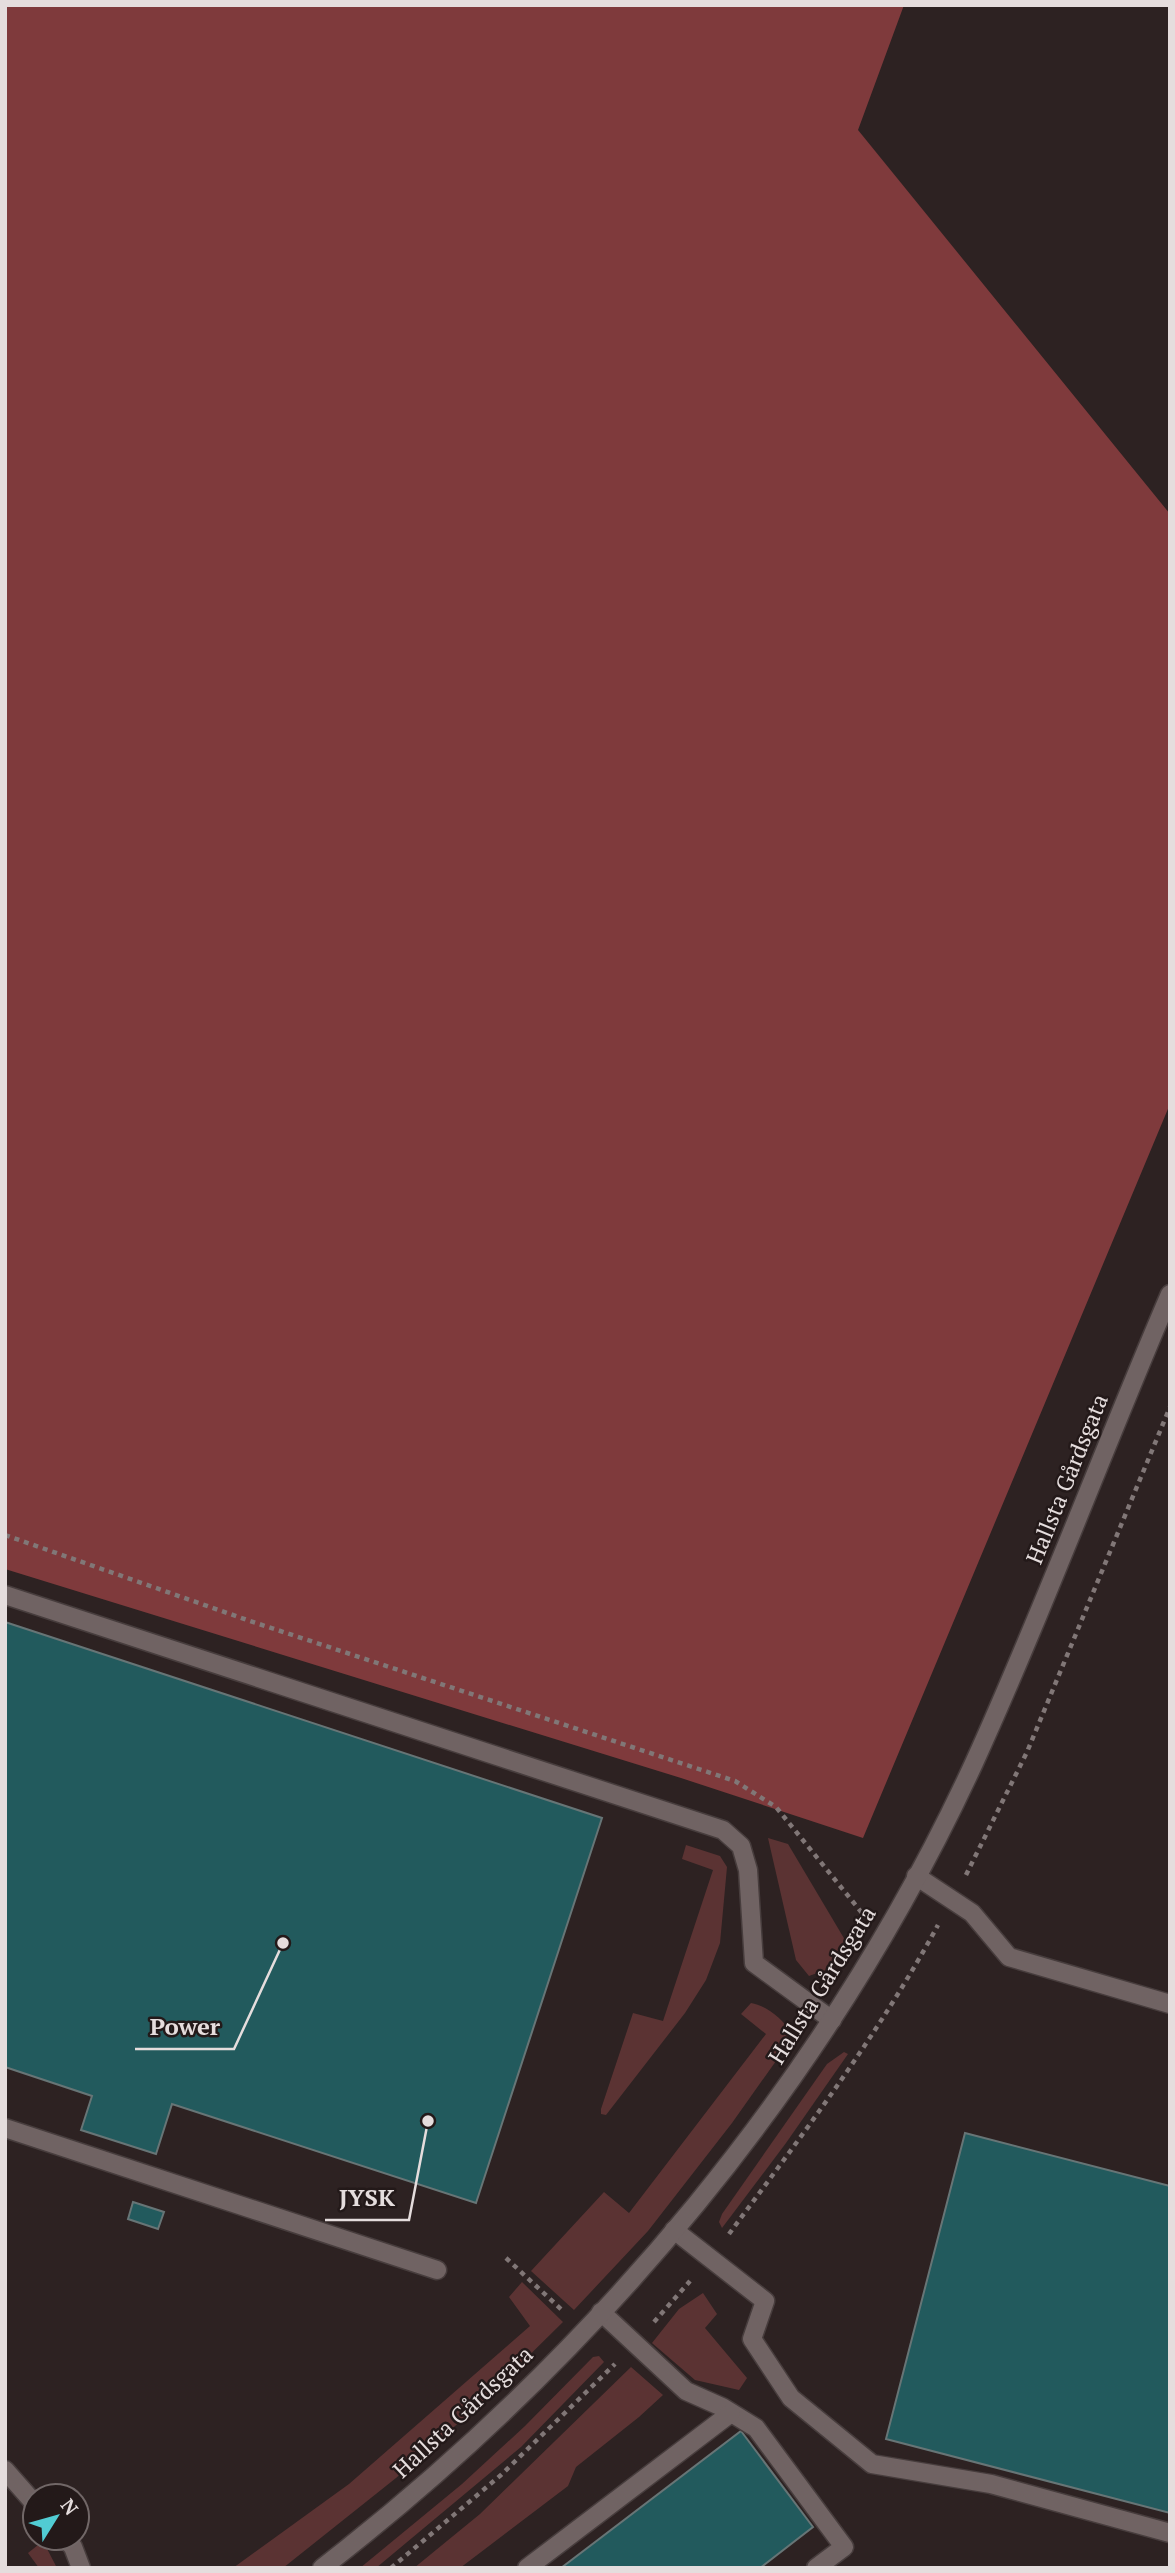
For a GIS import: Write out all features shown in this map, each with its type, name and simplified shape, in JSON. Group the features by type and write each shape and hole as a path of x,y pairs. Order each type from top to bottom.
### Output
{"street":[{"name":"Hallsta Gårdsgata","path":"321,2568 385,2519 502,2414 601,2312 703,2197 786,2088 832,2020 916,1876 973,1764 1170,1294"},
{"path":"5,1595 723,1830 741,1846 748,1870 754,1964 832,2020"},
{"path":"916,1876 972,1913 1009,1957 1170,2004"},
{"path":"5,2128 437,2270"},
{"path":"674,2230 765,2301 752,2339 791,2398 872,2464 990,2484 1170,2533"},
{"path":"601,2312 686,2391 756,2428 844,2547 816,2568"},
{"path":"527,2568 731,2413"},
{"path":"5,2470 21,2488"}],"path":[{"path":"5,1535 250,1621 735,1782 776,1807 882,1937"}],"shaded area":[{"path":"5,5 904,5 858,130 1170,514 1170,1104 863,1838 681,1778 5,1569"},
{"path":"768,1838 788,1844 848,1945 834,1967 809,1976 796,1960"},
{"path":"686,1845 720,1856 727,1867 720,1943 706,1980 685,2013 606,2115 601,2114 633,2013 663,2021 713,1870 682,1859"},
{"path":"751,2003 769,2010 784,2023 791,2033 788,2044 732,2123 648,2231 574,2310 531,2271 604,2192 629,2213 766,2034 741,2014"},
{"path":"844,2052 848,2054 722,2228 719,2222 722,2214 827,2064"},
{"path":"522,2282 563,2322 480,2404 396,2478 283,2568 233,2568 349,2484 530,2326 509,2297"},
{"path":"703,2293 717,2314 705,2328 747,2378 739,2390 695,2380 652,2343 679,2309"},
{"path":"599,2356 604,2362 521,2447 376,2568 360,2568 462,2484 525,2426 593,2357"},
{"path":"631,2367 663,2395 576,2467 568,2486 460,2568 414,2568 480,2514"},
{"path":"49,2552 57,2568 39,2568 28,2553"}],"building":[{"path":"5,1622 602,1818 476,2203 172,2104 156,2154 81,2130 92,2096 5,2067"},
{"path":"965,2133 1170,2186 1170,2513 886,2439"},
{"path":"133,2202 164,2212 158,2229 128,2219"},
{"path":"741,2431 813,2527 760,2568 561,2568"}],"place":[{"name":"Power","path":"283,1943"},
{"name":"JYSK","path":"428,2121"}]}
